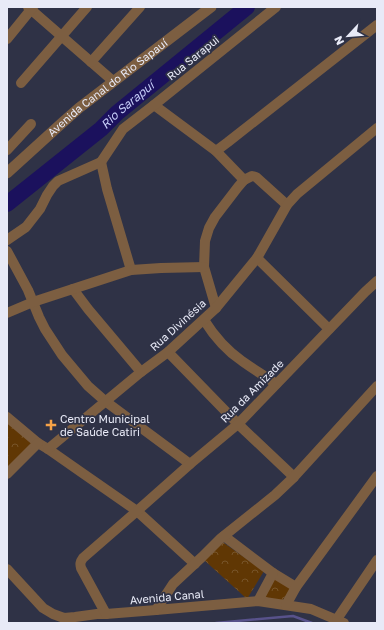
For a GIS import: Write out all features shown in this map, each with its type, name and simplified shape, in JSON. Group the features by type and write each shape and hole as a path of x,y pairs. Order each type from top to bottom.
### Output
{"street":[{"path":"21,83 87,7"},
{"path":"91,62 140,7"},
{"name":"Avenida Canal do Rio Sapauí","path":"7,173 62,123 113,81 211,7"},
{"name":"Rua Sarapui","path":"101,162 123,129 276,7"},
{"path":"7,39 31,8 113,81"},
{"path":"216,150 377,25"},
{"path":"154,105 216,150 244,180"},
{"path":"7,150 31,124"},
{"name":"Rua Divinésia","path":"48,449 141,372 168,352 204,320 216,308 257,258 287,205 297,194 377,128"},
{"path":"7,240 26,227 40,209 50,190 58,181 101,162 107,189 131,270"},
{"path":"216,308 204,267 205,241 209,228 215,217 244,180 252,176 256,177 287,205"},
{"path":"7,251 34,302 45,329 62,354 88,386 105,402 190,464"},
{"path":"257,258 329,329"},
{"path":"7,313 34,302 131,270 204,267"},
{"name":"Rua da Amizade","path":"106,614 81,568 80,561 190,464 238,424 377,281"},
{"path":"73,289 141,372"},
{"path":"204,320 224,347 241,361 276,384"},
{"path":"168,352 238,424 294,477"},
{"path":"156,610 173,584 224,536 275,495 294,477 377,386"},
{"path":"7,417 38,443 137,511 195,564"},
{"path":"7,474 38,443"},
{"path":"286,605 296,587 377,476"},
{"path":"224,536 273,573 296,587"},
{"path":"340,621 377,560"},
{"name":"Avenida Canal","path":"7,569 44,608 53,614 64,618 258,601 310,609 340,621"},
{"path":"258,601 273,573"}],"green space":[{"path":"7,418 35,442 7,471"},
{"path":"221,541 264,571 247,599 204,560"},
{"path":"275,578 294,587 280,603 261,598"}],"waterway":[{"name":"Rio Sarapuí","path":"7,204 101,129 117,113 247,7"},
{"path":"216,623 293,616 312,623"}],"place":[{"name":"Centro Municipal de Saúde Catiri","path":"51,425"}]}
